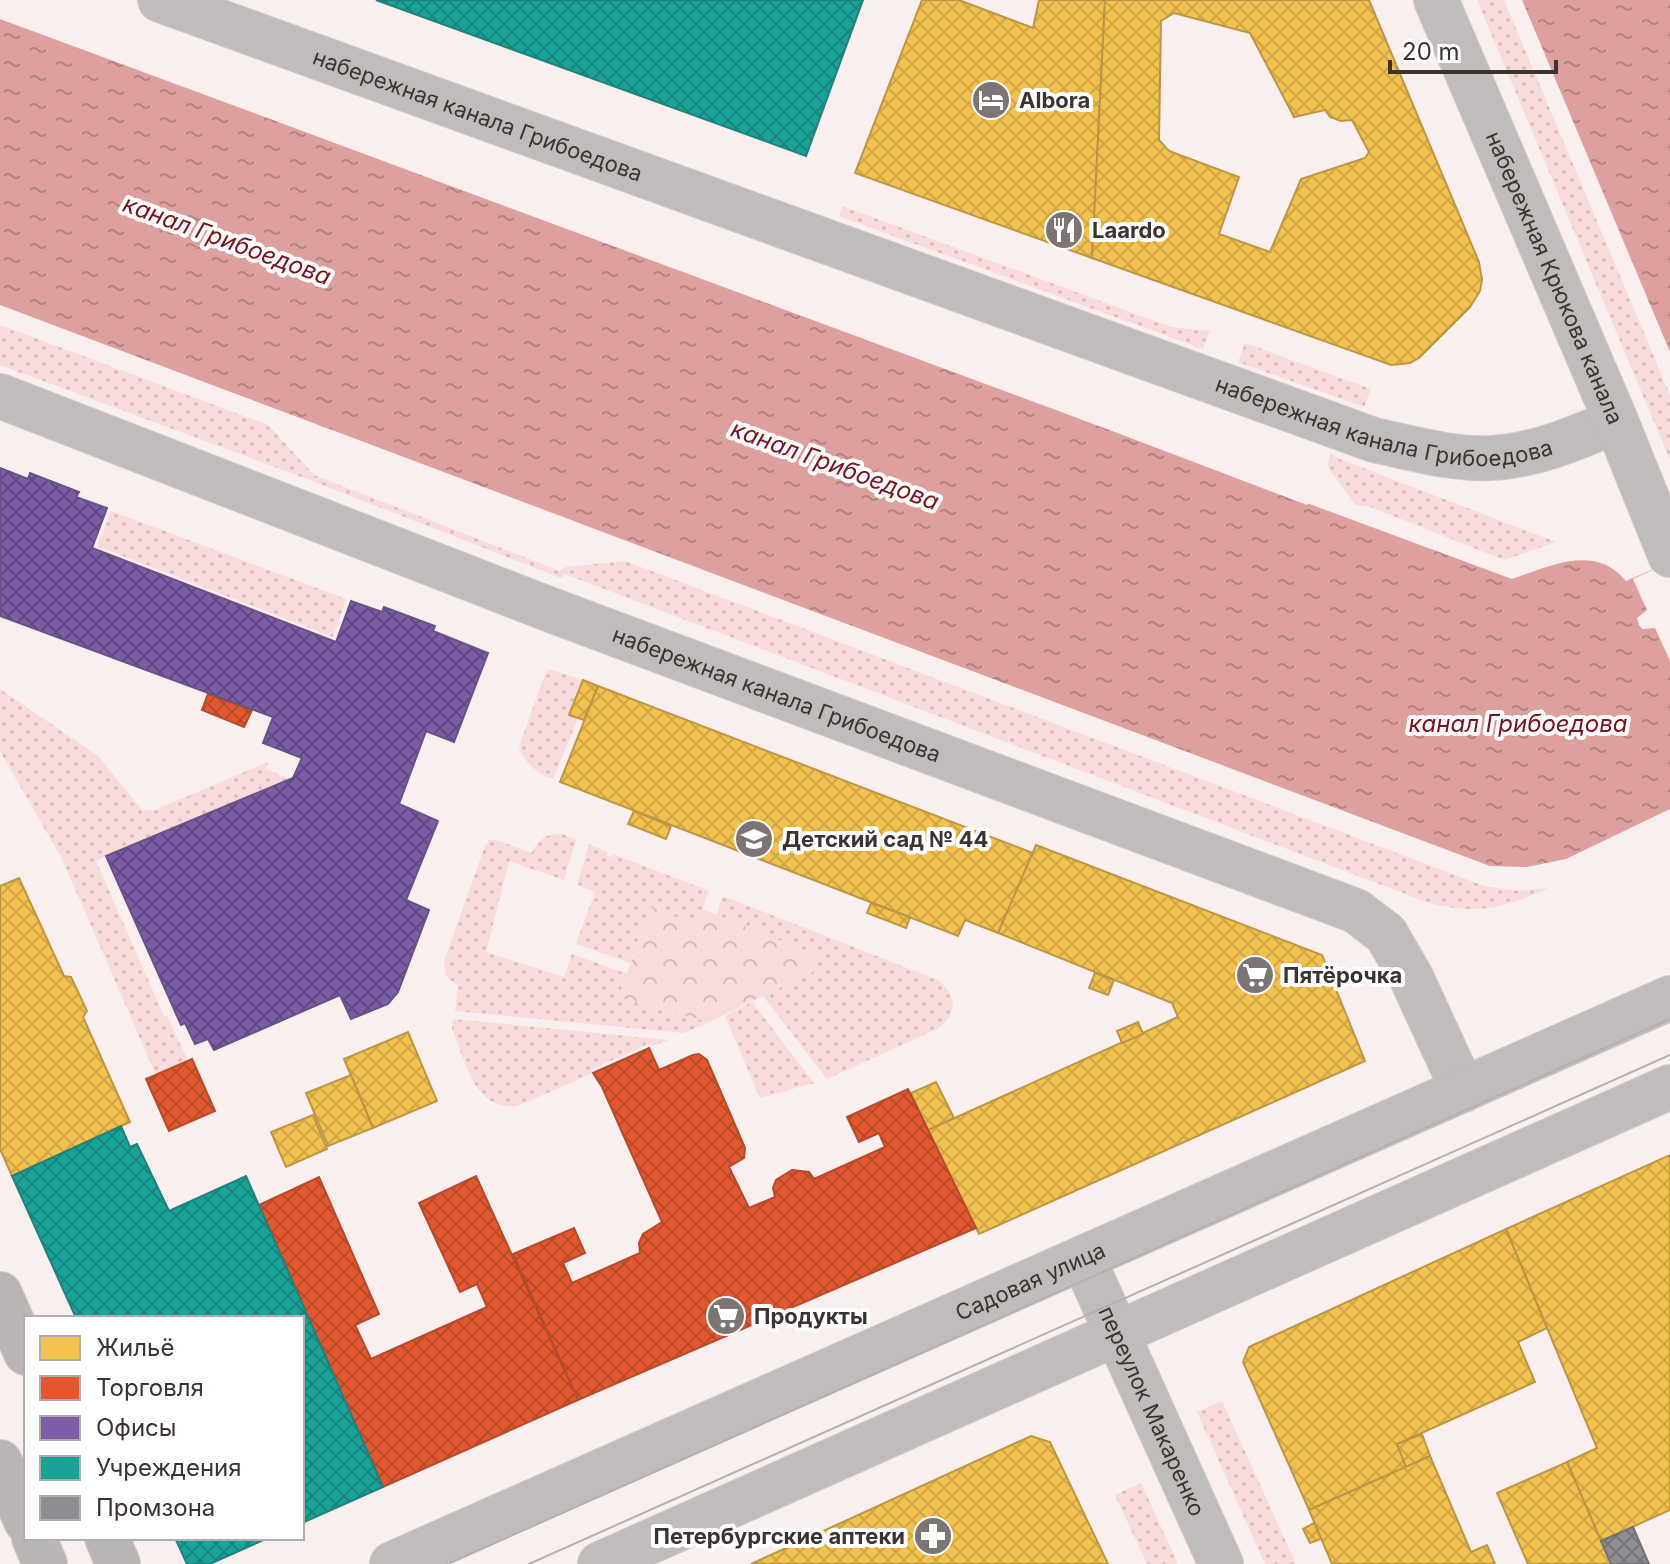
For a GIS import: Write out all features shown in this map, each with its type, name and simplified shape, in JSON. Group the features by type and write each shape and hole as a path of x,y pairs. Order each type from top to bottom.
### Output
{"main road":[{"path":"0,1294 24,1348"},
{"path":"0,1462 24,1516"},
{"path":"35,1540 45,1564"},
{"path":"108,1540 118,1564"}],"street":[{"name":"набережная канала Грибоедова","path":"160,0 1374,440 1442,454 1490,458 1535,452 1616,421"},
{"name":"набережная Крюкова канала","path":"1436,0 1670,555"},
{"name":"набережная канала Грибоедова","path":"0,396 551,610 1356,911 1386,934 1411,977 1463,1090"},
{"name":"Садовая улица","path":"392,1564 1670,998"},
{"path":"600,1564 1670,1087"},
{"name":"переулок Макаренко","path":"1083,1258 1221,1564"}],"green space":[{"path":"1477,0 1504,0 1670,395 1670,460"},
{"path":"842,206 1171,327 1210,331 1203,349 839,216"},
{"path":"0,325 268,425 314,475 560,571 566,567 625,561 1484,886 1518,891 1549,888 1490,908 1462,909 1429,903 565,574 561,578 0,365"},
{"path":"1245,343 1371,389 1364,407 1238,362"},
{"path":"1330,453 1556,542 1504,560 1371,507 1355,505 1328,467"},
{"path":"111,511 346,599 333,637 97,546"},
{"path":"549,669 583,680 569,714 578,718 553,779 532,767 519,747"},
{"path":"0,689 98,756 142,810 155,810 268,762 266,769 290,779 96,861 164,1016 167,1016 188,1061 156,1075 62,859 0,751"},
{"path":"562,834 576,840 564,880 509,861 486,952 564,977 572,954 627,974 618,997 709,1022 683,1033 455,1011 458,986 446,976 444,961 485,846 489,840 496,840 532,853 543,838"},
{"path":"589,844 607,852 606,856 612,857 613,854 709,891 696,925 651,908 630,963 576,944 595,892 577,885"},
{"path":"723,896 938,980 952,998 950,1016 939,1028 827,1079 763,996 814,971 716,915"},
{"path":"651,907 696,925 702,909 820,956 814,971 709,1022 618,997"},
{"path":"752,1002 814,1083 760,1098 725,1016"},
{"path":"453,1019 668,1040 653,1046 651,1043 592,1069 593,1073 517,1106 502,1105 481,1092 467,1069 452,1029"},
{"path":"1222,1401 1296,1564 1265,1564 1197,1412"},
{"path":"1141,1483 1178,1564 1147,1564 1115,1495"}],"water":[{"path":"1522,0 1670,0 1670,352"},
{"name":"канал Грибоедова","path":"0,19 1512,579 1557,564 1586,560 1614,569 1626,581 1670,562 1670,809 1566,859 1527,867 1490,866 0,305"}],"pier":[{"path":"1066,409 1309,502 1307,505 1065,413"},
{"path":"328,429 572,521 571,525 326,432"},
{"path":"1670,562 1670,661 1655,628 1642,629 1639,625 1637,618 1647,610 1633,579"}],"building: Жильё":[{"name":"Albora","path":"922,0 959,0 1033,28 1039,0 1105,0 1092,258 855,173"},
{"path":"1105,0 1369,0 1479,262 1482,280 1480,291 1470,307 1419,358 1410,363 1391,365 1092,258","holes":["1174,13 1250,33 1294,117 1325,110 1330,117 1341,121 1352,120 1369,152 1365,158 1301,179 1270,252 1219,234 1239,177 1169,151 1159,140 1161,21"]},
{"path":"583,680 598,686 584,720 569,715"},
{"path":"598,686 1033,853 998,933 965,920 958,936 560,782"},
{"path":"634,811 671,826 666,839 628,824"},
{"path":"1036,845 1322,955 1365,1061 979,1234 928,1130 1178,1017 1172,1003 998,933"},
{"path":"19,878 64,976 71,977 87,1011 83,1017 130,1122 12,1176 0,1149 0,886"},
{"path":"871,903 910,917 906,928 867,913"},
{"path":"1095,973 1114,980 1108,995 1089,988"},
{"path":"1138,1022 1143,1034 1122,1043 1117,1031"},
{"path":"408,1032 437,1101 373,1128 344,1059"},
{"path":"351,1075 373,1128 328,1146 306,1093"},
{"path":"936,1082 954,1118 928,1130 911,1093"},
{"path":"313,1115 327,1149 286,1167 271,1132"},
{"path":"1670,1155 1670,1510 1601,1541 1567,1462 1597,1448 1506,1229"},
{"path":"1506,1229 1547,1328 1518,1342 1535,1382 1397,1444 1406,1467 1309,1510 1243,1362 1249,1347"},
{"path":"1422,1434 1430,1456 1406,1467 1397,1444"},
{"path":"1031,1436 1050,1442 1108,1564 751,1564"},
{"path":"1430,1456 1471,1552 1487,1545 1495,1564 1332,1564 1309,1510"},
{"path":"1567,1462 1611,1564 1528,1564 1497,1493"},
{"path":"1314,1523 1321,1539 1310,1543 1303,1529"}],"building: Торговля":[{"path":"208,694 252,710 244,727 202,710"},
{"path":"649,1048 659,1070 693,1055 699,1054 707,1060 745,1148 744,1158 729,1167 749,1208 775,1197 773,1188 776,1180 792,1170 809,1172 814,1179 885,1147 879,1133 859,1142 847,1117 908,1089 976,1228 578,1400 513,1254 574,1228 585,1253 563,1263 572,1283 640,1253 639,1243 643,1234 662,1222 593,1073"},
{"path":"192,1059 215,1111 169,1131 146,1079"},
{"path":"476,1176 578,1400 383,1487 259,1205 319,1177 379,1314 355,1325 371,1359 487,1307 477,1284 460,1292 419,1203"}],"building: Офисы":[{"path":"0,468 28,479 30,473 79,492 76,497 107,508 92,548 336,642 351,601 382,612 384,607 435,626 433,631 488,653 454,742 426,731 399,804 438,821 406,900 429,910 398,992 388,1004 351,1019 340,995 214,1050 208,1039 195,1044 185,1023 181,1025 106,856 293,778 302,758 263,743 273,717 0,616"}],"building: Учреждения":[{"path":"376,0 863,0 806,156"},
{"path":"121,1126 130,1147 137,1144 169,1211 246,1176 383,1487 304,1522 304,1316 75,1316 12,1176"},
{"path":"176,1540 264,1540 210,1564 187,1564"}],"building: Промзона":[{"path":"1633,1527 1649,1564 1611,1564 1601,1541"}],"tram line":[{"path":"448,1564 1670,1019"},
{"path":"529,1564 1670,1055"}],"place":[{"name":"Albora","path":"991,100"},
{"name":"Laardo","path":"1064,230"},
{"name":"Детский сад № 44","path":"754,839"},
{"name":"Пятёрочка","path":"1255,975"},
{"name":"Продукты","path":"726,1316"},
{"name":"Петербургские аптеки","path":"933,1536"}]}
